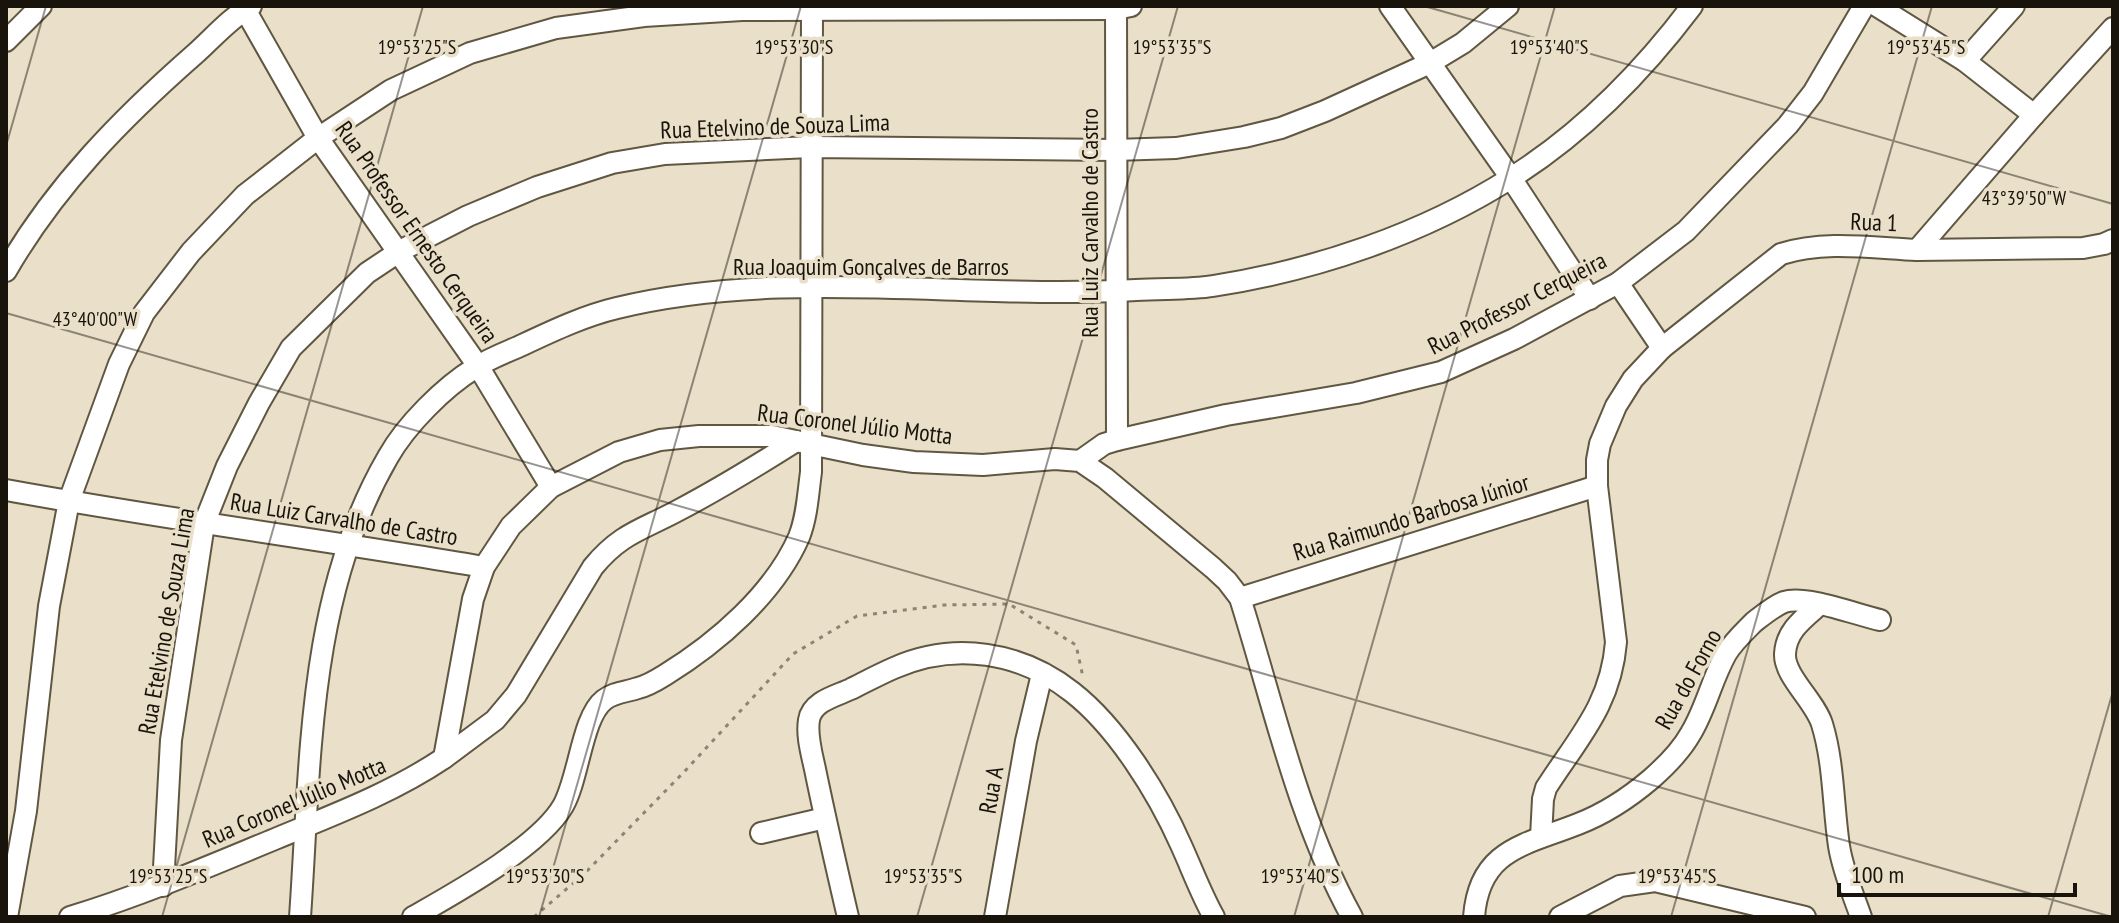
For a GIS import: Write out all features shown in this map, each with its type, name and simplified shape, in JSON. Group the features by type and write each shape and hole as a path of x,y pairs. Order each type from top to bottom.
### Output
{"street":[{"path":"6,41 41,6"},
{"path":"1390,6 1511,178 1590,299"},
{"name":"Rua Etelvino de Souza Lima","path":"163,886 171,740 204,524 227,466 291,348 367,273 400,251 537,187 612,163 665,154 810,147 1115,150 1176,148 1244,137 1281,128 1377,89 1430,63 1463,43 1508,6"},
{"name":"Rua Joaquim Gonçalves de Barros","path":"300,917 318,677 326,620 347,545 388,456 414,421 478,366 558,328 613,308 688,294 810,286 1114,292 1209,287 1281,273 1422,226 1511,178 1570,135 1621,87 1667,40 1692,6"},
{"name":"Rua Professor Cerqueira","path":"1080,461 1094,450 1117,440 1226,415 1407,382 1441,372 1514,339 1618,283 1686,231 1788,125 1813,93 1864,6"},
{"path":"1877,6 1965,61 2034,115"},
{"path":"1965,61 2014,6"},
{"path":"6,271 31,228 97,146 246,7"},
{"name":"Rua Professor Ernesto Cerqueira","path":"246,7 318,138 478,366 551,487"},
{"path":"413,917 513,854 545,828 562,807 576,778 588,724 603,700 640,688 685,662 748,609 783,567 805,518 811,472 803,443 810,286 812,7"},
{"path":"7,917 26,811 49,606 69,501 119,364 144,313 191,252 245,195 318,138 391,90 470,53 556,28 644,16 812,7 1121,7"},
{"name":"Rua Luiz Carvalho de Castro","path":"1117,440 1115,150 1121,7"},
{"name":"Rua 1","path":"1541,837 1546,788 1601,706 1614,661 1616,642 1597,486 1597,460 1605,429 1633,379 1662,348 1781,254 1799,248 1854,246 1917,250 2113,28"},
{"path":"1917,250 2083,248 2113,240"},
{"path":"1618,283 1662,348"},
{"name":"Rua Coronel Júlio Motta","path":"70,917 163,886 396,788 444,758 473,599 484,567 511,526 551,487 619,452 660,440 699,436 772,436 914,462 983,465 1055,459 1080,461"},
{"path":"444,758 495,720 516,695 593,567 609,548 628,534 803,443"},
{"path":"1080,461 1195,552 1227,581 1240,598 1292,778 1333,882 1352,917"},
{"name":"Rua Raimundo Barbosa Júnior","path":"1240,598 1597,486"},
{"name":"Rua Luiz Carvalho de Castro","path":"6,490 484,567"},
{"name":"Rua do Forno","path":"1474,917 1475,899 1485,873 1509,851 1581,823 1611,807 1669,763 1693,730 1726,654 1762,615 1783,602 1792,601 1880,620"},
{"path":"1819,605 1790,633 1784,658 1815,706 1821,721 1829,754 1840,850 1861,917"},
{"path":"848,917 825,818 810,741 809,718 816,706 896,667 938,655 969,652 1019,662 1071,691 1090,708 1147,782 1214,917"},
{"name":"Rua A","path":"995,917 1026,741 1042,674"},
{"path":"761,833 825,818"},
{"path":"1560,917 1620,886 1655,881 1805,917"}]}
